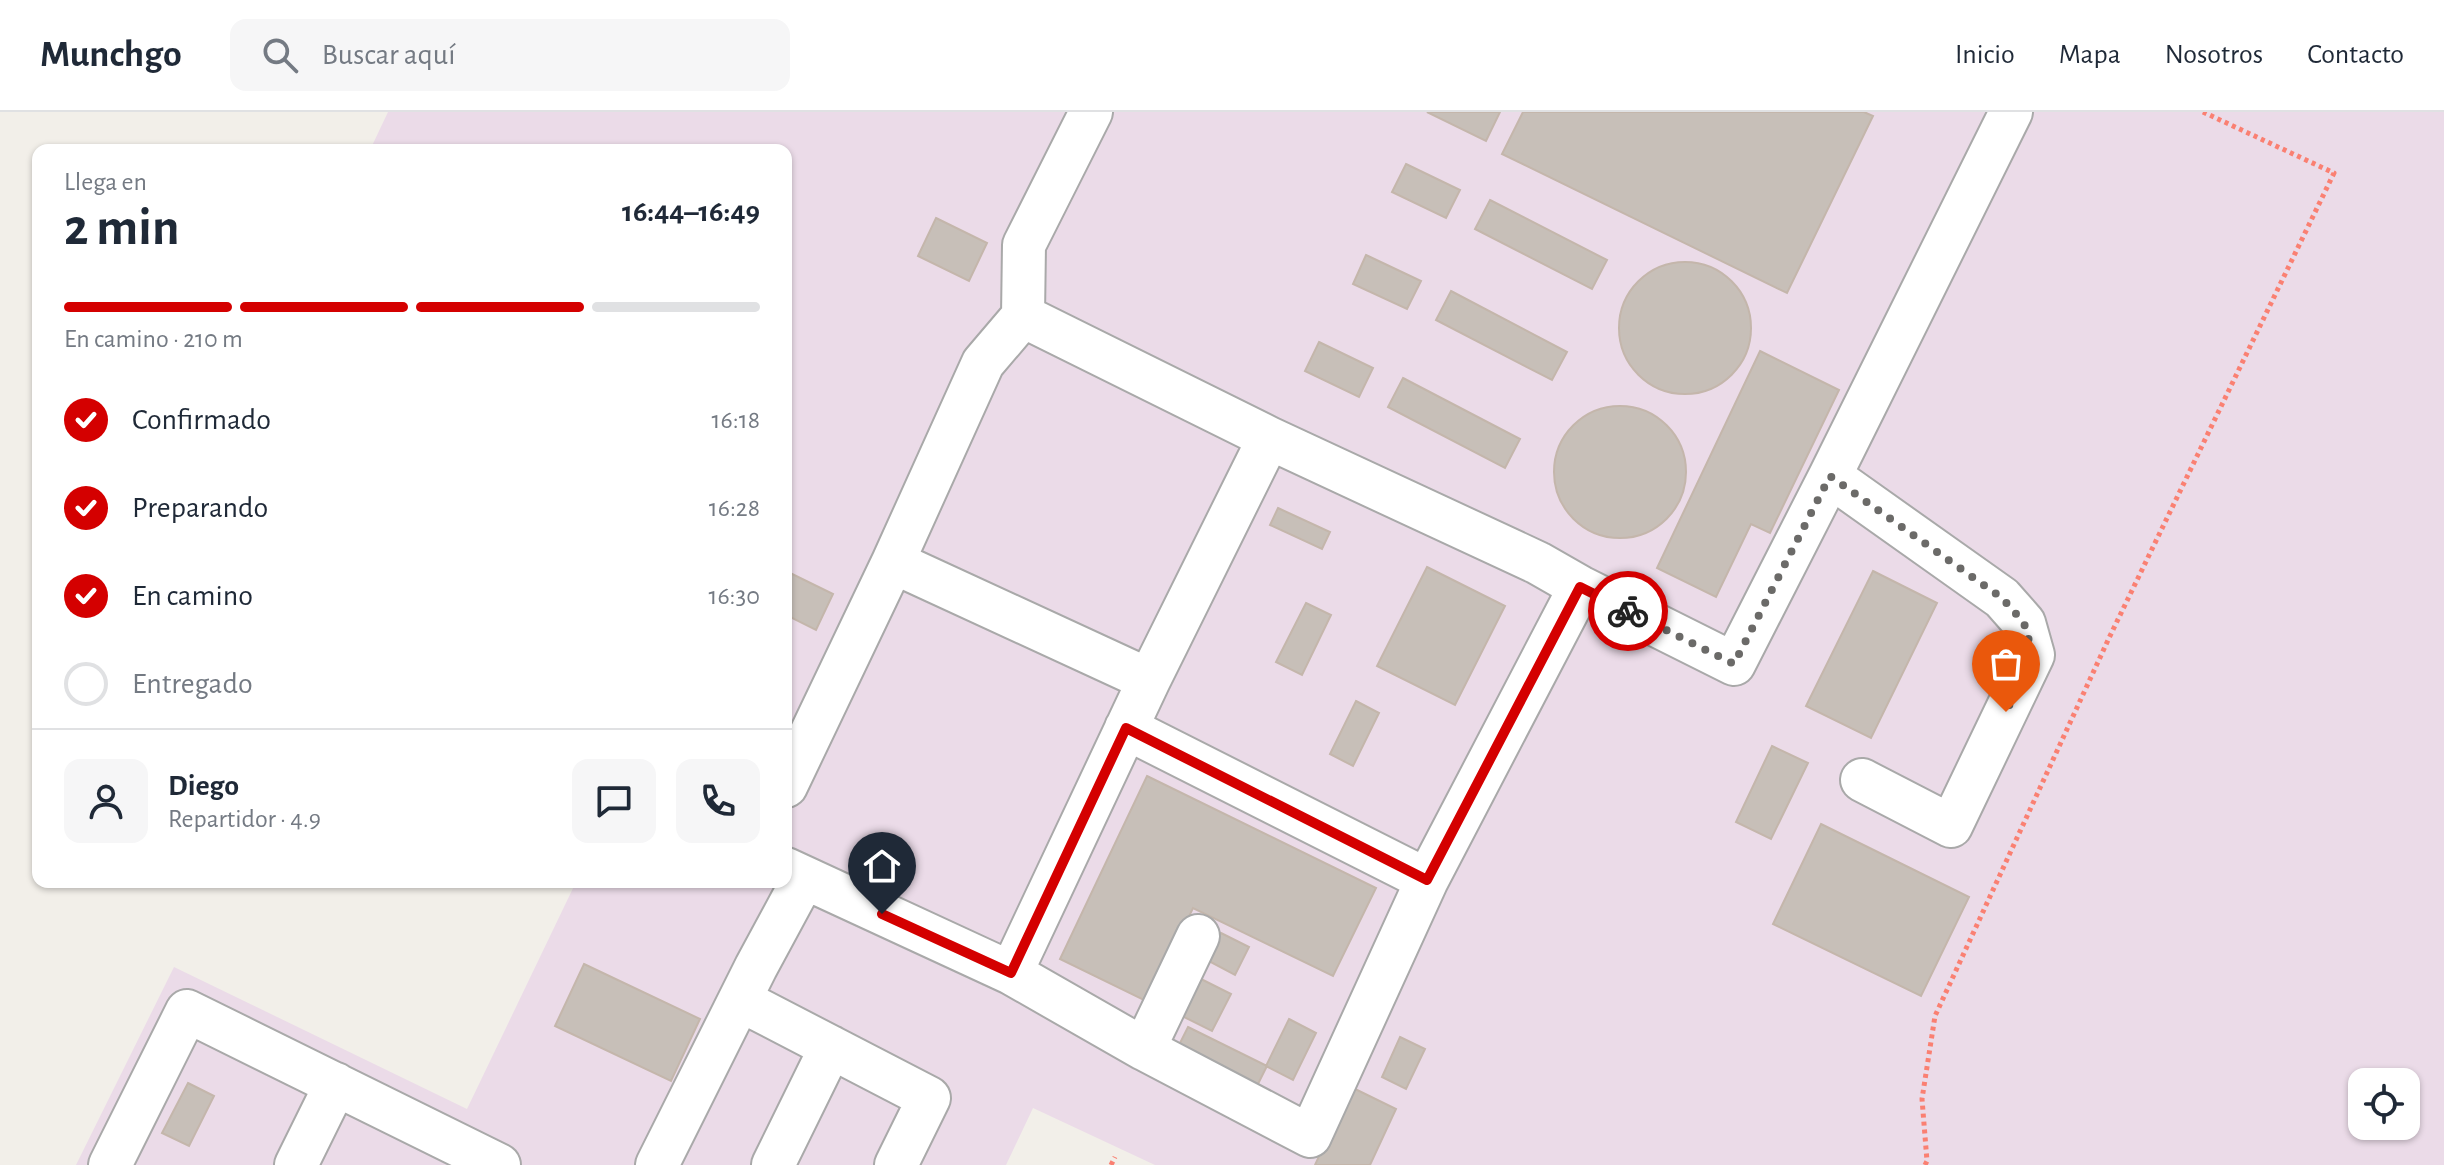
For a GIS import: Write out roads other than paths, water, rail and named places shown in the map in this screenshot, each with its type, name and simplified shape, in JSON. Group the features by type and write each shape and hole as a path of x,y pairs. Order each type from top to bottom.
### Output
{"lane":[{"path":"792,773 983,363 1023,316 1024,245 1091,112"},
{"path":"1023,316 1269,438 1538,563 1734,664 2011,112"},
{"path":"1011,973 1149,680 1269,438"},
{"path":"1830,476 2002,598 2024,623 2033,655 1951,826 1862,780"},
{"path":"893,562 1149,680"},
{"path":"795,874 1011,973 1144,1049 1310,1136 1427,880 1580,587"},
{"path":"1126,728 1427,880"},
{"path":"657,1165 740,1000 789,888"},
{"path":"1144,1049 1198,936"},
{"path":"740,1000 929,1098 896,1165"},
{"path":"110,1165 187,1011 336,1084 442,1153 499,1165"},
{"path":"773,1165 831,1047"},
{"path":"296,1165 336,1084"}]}
